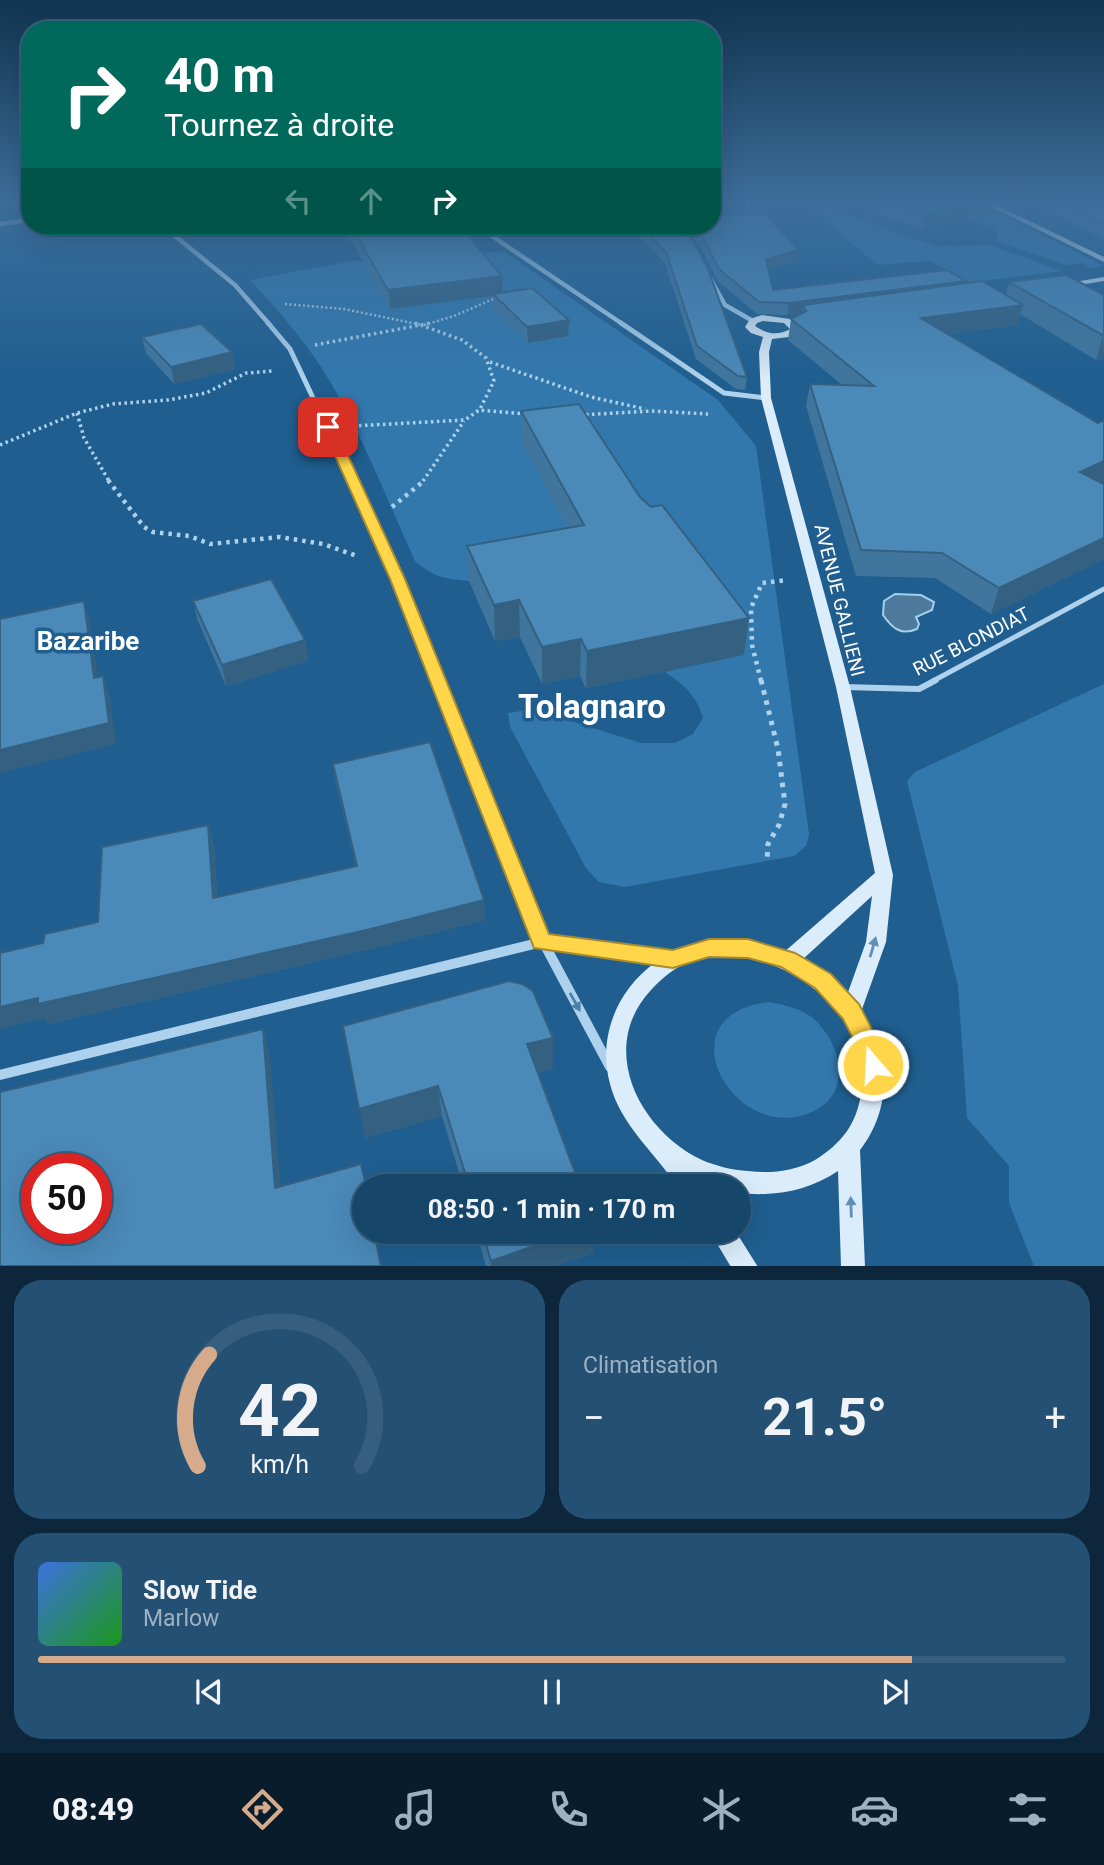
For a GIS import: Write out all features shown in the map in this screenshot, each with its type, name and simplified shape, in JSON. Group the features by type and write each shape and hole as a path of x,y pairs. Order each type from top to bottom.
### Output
{"main road":[{"path":"1045,287 1104,279"},
{"path":"787,321 795,326 794,332 783,336 768,335 752,329 750,324 768,318 787,321 799,319"},
{"name":"AVENUE GALLIENI","path":"768,335 764,352 766,398 843,687 884,875 876,942 851,1012"},
{"path":"788,960 884,875"},
{"path":"665,1149 699,1171 739,1183 780,1184 819,1172 849,1148 869,1117 874,1081 868,1045 851,1012 823,981 788,960 748,948 709,948 673,959 643,981 623,1010 615,1047 621,1087 637,1120 665,1149 683,1174"},
{"path":"849,1148 853,1266"},
{"path":"730,1244 746,1266"}],"street":[{"path":"207,262 235,285 290,349 398,579 542,942 621,1087"},
{"path":"530,262 724,393 766,398"},
{"path":"706,269 725,304 737,314 753,321"},
{"path":"0,1075 542,942 673,959"}],"lane":[{"name":"RUE BLONDIAT","path":"843,687 919,689 1104,589"}],"path":[{"path":"290,349 425,325 459,315 498,297 501,292"},
{"path":"256,307 280,303 311,304 425,325 450,333 475,346 489,361 495,379 493,394 479,410 465,420 428,477 391,508 371,520"},
{"path":"489,361 591,397 652,411"},
{"path":"0,445 77,413 113,404 168,400 206,393 246,373 298,366"},
{"path":"479,410 537,414"},
{"path":"570,415 652,411 771,417"},
{"path":"77,413 84,438 111,485 144,527 153,533 189,536 210,544 279,537 323,544 354,554 398,579"},
{"path":"328,427 465,420"},
{"path":"767,861 768,844 779,825 785,804 778,749 752,645 751,608 762,583 816,579"}],"shaded area":[{"path":"348,262 362,262 369,266 404,262 519,262 718,400 756,446 809,834 806,846 794,856 625,887 599,882 586,868 510,727 508,713 529,710 641,743 675,743 693,734 703,718 688,691 665,672 743,654 469,581 446,578 434,574 415,561 360,438 335,390 296,333 250,280"},
{"path":"874,262 916,262 877,265"},
{"path":"933,262 1037,262 1062,271 965,283"},
{"path":"1057,262 1096,262 1104,266 1091,268 1082,263 1065,265"},
{"path":"895,594 921,595 934,602 932,610 916,617 919,624 917,629 906,632 897,630 883,615 884,601"},
{"path":"1104,684 1104,1266 1034,1266 1009,1203 1009,1166 967,1118 958,986 907,781 915,772"},
{"path":"770,1002 810,1016 821,1026 836,1052 839,1066 834,1092 826,1103 812,1112 783,1118 757,1111 735,1095 720,1074 714,1051 719,1029 737,1011"}],"building":[{"path":"372,262 490,262 502,276 388,290"},
{"path":"669,262 704,262 747,377 738,376 697,346"},
{"path":"715,262 767,262 773,290 947,270 966,281 789,303 759,302 719,269"},
{"path":"1066,275 1104,295 1104,336 1009,282"},
{"path":"982,281 1023,305 921,318 1098,423 1104,420 1104,461 1080,472 1104,484 1104,538 999,588 942,553 861,550 810,384 874,386 791,319 806,311 803,305"},
{"path":"532,288 569,320 527,327 493,294"},
{"path":"201,324 232,352 171,367 142,337"},
{"path":"579,404 640,497 651,507 662,505 749,618 587,651 581,639 542,647 519,600 494,605 467,546 584,525 521,411"},
{"path":"271,579 305,640 222,665 193,601"},
{"path":"84,601 94,678 103,676 109,723 0,750 0,619"},
{"path":"430,742 484,900 371,929 38,1004 38,998 0,1007 0,953 43,943 45,934 98,922 102,847 208,825 213,898 357,866 333,764"},
{"path":"509,981 522,984 533,991 553,1038 527,1044 576,1174 465,1174 438,1086 359,1109 343,1026"},
{"path":"263,1029 275,1188 361,1164 363,1174 352,1174 352,1244 376,1244 381,1266 0,1266 0,1092"},
{"path":"486,1244 539,1244 491,1261"}],"district":[{"name":"Bazaribe","path":"88,641"},
{"name":"Tolagnaro","path":"592,706"}],"route":[{"path":"328,427 398,579 542,942 673,959 709,948 748,948 788,960 823,981 851,1012 868,1045 873,1065"}]}
